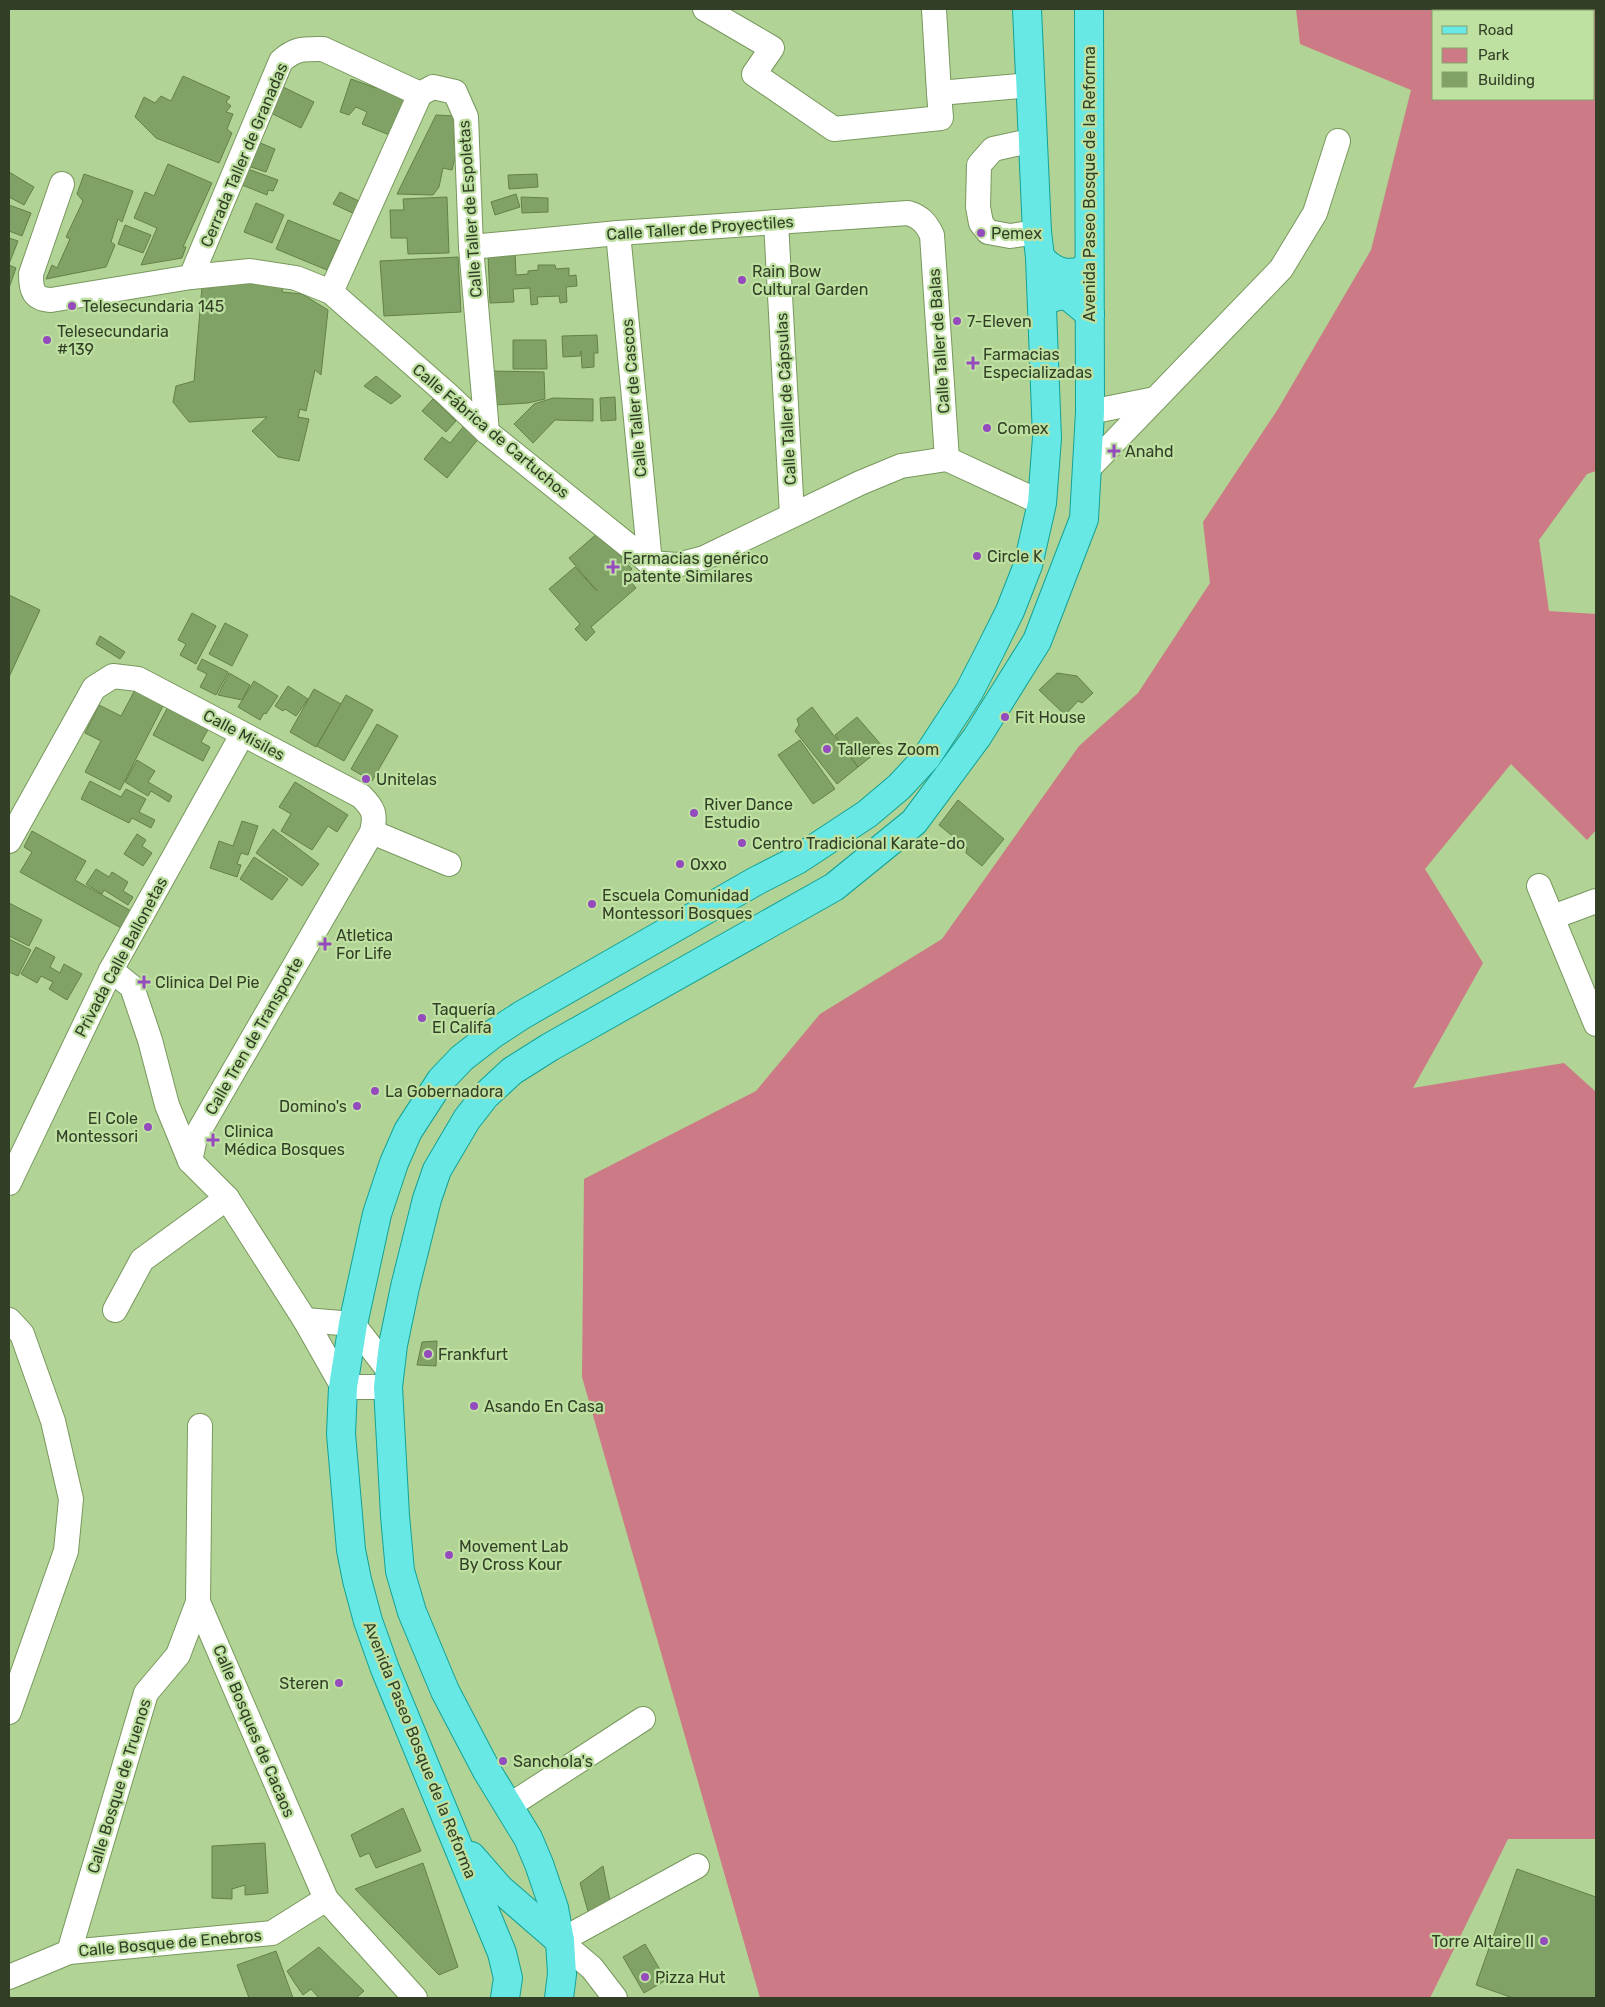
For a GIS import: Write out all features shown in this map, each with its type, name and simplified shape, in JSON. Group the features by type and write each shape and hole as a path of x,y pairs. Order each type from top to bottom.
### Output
{"main road":[{"name":"Avenida Paseo Bosque de la Reforma","path":"505,1998 508,1978 504,1959 385,1670 356,1580 351,1550 343,1466 342,1387 354,1319 385,1187 408,1131 441,1080 462,1058 522,1015 756,881 797,860 867,814 899,788 926,758 949,726 969,692 1010,611 1028,565 1042,503 1047,438 1027,9"},
{"name":"Avenida Paseo Bosque de la Reforma","path":"560,1998 562,1974 560,1942 554,1908 539,1864 528,1838 487,1771 445,1690 412,1612 400,1571 395,1516 389,1380 399,1319 424,1208 438,1170 467,1119 485,1096 512,1071 550,1047 820,896 834,887 914,822 977,738 1037,641 1084,519 1090,412 1089,9"},
{"path":"1039,245 1050,268 1062,273 1082,271 1089,263"},
{"path":"1042,301 1067,295 1090,314"},
{"path":"797,860 791,873 792,886 799,894 820,896"},
{"path":"756,881 768,884 776,896 777,906 772,922"},
{"path":"354,1319 374,1331 390,1328 399,1319"},
{"path":"454,1835 498,1888 560,1942"}],"street":[{"path":"705,9 772,48 754,74 834,129 941,118 934,9"},
{"name":"Cerrada Taller de Granadas","path":"191,277 281,61 292,51 305,48 322,49 420,94"},
{"path":"939,93 1031,85"},
{"name":"Calle Taller de Espoletas","path":"420,94 433,87 455,92 466,117 471,247 487,432"},
{"path":"331,292 420,94"},
{"path":"1034,140 993,149 980,165 977,182 978,207 981,223 988,232 1010,236 1039,245"},
{"path":"1086,471 1281,269 1315,212 1338,141"},
{"name":"Calle Fábrica de Cartuchos","path":"62,184 31,274 31,284 36,294 42,299 51,300 191,277 250,271 296,278 331,292 447,394 487,432 650,563"},
{"name":"Calle Taller de Proyectiles","path":"471,247 618,233 908,213 918,216 926,223"},
{"name":"Calle Taller de Cápsulas","path":"776,222 792,515"},
{"name":"Calle Taller de Balas","path":"926,223 932,234 947,459"},
{"name":"Calle Taller de Cascos","path":"618,233 650,563"},
{"path":"1090,412 1155,399"},
{"path":"650,563 676,565 704,558 792,515 901,466 947,459 1042,503"},
{"name":"Calle Misiles","path":"9,841 94,688 113,676 138,678 242,735 361,796 371,806 375,818 372,832"},
{"name":"Privada Calle Ballonetas","path":"9,1184 111,970 242,735"},
{"path":"372,832 449,864"},
{"name":"Calle Tren de Transporte","path":"190,1161 195,1138 372,832"},
{"path":"1539,886 1596,1024"},
{"path":"1553,917 1596,901"},
{"path":"111,970 132,987 150,1040 167,1105 190,1161 228,1198 305,1320 342,1387 389,1380 354,1319 305,1320"},
{"path":"115,1310 142,1260 228,1198"},
{"path":"9,1320 22,1334 50,1412 71,1498 66,1551 9,1712"},
{"name":"Calle Bosques de Cacaos","path":"200,1426 198,1602 326,1899 415,1998"},
{"name":"Calle Bosque de Truenos","path":"69,1952 146,1693 178,1655 198,1602"},
{"path":"509,1806 643,1719"},
{"path":"615,1998 592,1968 560,1942 697,1866"},
{"name":"Calle Bosque de Enebros","path":"10,1973 69,1952 272,1933 326,1899"}],"green space":[{"path":"1296,9 1596,9 1596,471 1587,474 1539,540 1549,611 1596,614 1596,830 1587,840 1511,764 1425,869 1483,963 1413,1088 1564,1063 1596,1092 1596,1839 1508,1839 1430,1998 760,1998 582,1377 584,1179 756,1091 820,1014 942,939 1079,746 1138,693 1210,583 1203,522 1278,409 1371,250 1411,90 1300,44"}],"building":[{"path":"183,76 230,97 226,102 231,106 226,112 233,114 227,129 232,133 219,163 156,138 135,117 144,97 155,103 161,96 171,101"},
{"path":"351,79 376,88 380,86 413,99 397,138 362,124 367,112 356,107 349,115 340,112"},
{"path":"281,86 314,102 301,128 269,112"},
{"path":"436,115 455,116 454,143 458,146 452,170 443,168 439,187 433,195 397,194"},
{"path":"253,140 275,149 266,172 245,165"},
{"path":"168,164 212,183 183,247 186,247 182,258 141,265 157,228 134,218 145,192 154,196"},
{"path":"248,169 278,180 273,191 268,190 267,195 242,185"},
{"path":"9,172 34,187 24,205 9,197"},
{"path":"84,174 133,191 122,222 118,219 111,242 115,245 106,267 46,279 52,265 57,268 70,239 66,237 83,201 77,194"},
{"path":"537,174 538,187 509,189 508,175"},
{"path":"340,192 363,203 357,215 333,204"},
{"path":"516,194 520,207 495,215 491,202"},
{"path":"447,197 449,253 408,254 407,238 391,238 390,210 404,210 403,199"},
{"path":"521,197 548,198 548,212 522,213"},
{"path":"256,203 284,215 272,243 244,232"},
{"path":"9,205 31,213 22,236 9,231"},
{"path":"288,220 340,241 327,270 276,249"},
{"path":"125,225 151,235 143,253 118,244"},
{"path":"9,238 18,241 9,264"},
{"path":"515,252 516,275 528,274 528,271 538,270 538,265 555,265 556,269 569,268 569,276 576,275 577,286 566,287 567,302 560,303 559,296 537,297 538,304 531,305 530,288 513,289 514,302 490,303 488,254"},
{"path":"458,257 461,312 384,316 380,261"},
{"path":"9,265 16,268 9,288"},
{"path":"213,280 283,286 282,292 302,294 328,310 321,375 315,370 306,411 300,409 298,417 309,419 299,461 278,457 252,431 267,417 189,422 173,402 176,386 194,381 202,287 212,288"},
{"path":"597,335 598,353 594,353 594,367 582,368 581,351 580,356 563,357 562,336"},
{"path":"513,340 546,340 547,369 513,369"},
{"path":"491,371 544,372 545,399 528,403 495,405"},
{"path":"376,376 401,396 391,404 364,386"},
{"path":"615,397 616,420 601,421 600,398"},
{"path":"553,398 593,399 593,421 555,420 533,443 514,424 534,404"},
{"path":"433,399 456,421 446,432 422,411"},
{"path":"464,426 479,438 447,478 424,459 442,437 450,443"},
{"path":"599,532 632,569 625,575 636,588 591,627 595,632 586,641 575,629 580,624 549,589 575,567 597,591 569,558"},
{"path":"9,595 40,610 9,677"},
{"path":"192,613 216,626 196,664 180,655 186,644 178,640"},
{"path":"225,623 248,635 232,666 209,654"},
{"path":"100,636 125,652 120,659 96,644"},
{"path":"202,659 228,672 216,695 200,687 207,674 197,669"},
{"path":"229,673 250,685 242,700 218,695"},
{"path":"1057,673 1077,676 1093,693 1082,703 1078,701 1065,715 1039,690"},
{"path":"254,681 278,696 260,720 238,707"},
{"path":"288,686 308,699 296,716 285,709 283,711 275,706"},
{"path":"136,688 165,702 120,790 85,772 101,741 85,733 99,705 121,716"},
{"path":"314,689 341,704 316,747 290,732"},
{"path":"346,695 373,710 344,761 317,746"},
{"path":"169,705 210,726 201,742 210,747 203,761 153,735"},
{"name":"Talleres Zoom","path":"812,707 858,767 837,784 795,731 799,725 797,719"},
{"path":"857,717 883,747 858,767 835,735"},
{"path":"377,724 398,736 372,781 351,769"},
{"path":"800,740 835,789 813,804 778,755"},
{"path":"137,760 155,771 148,782 172,796 169,802 151,791 148,796 125,782"},
{"path":"90,781 121,797 126,789 146,799 139,812 155,820 151,828 132,818 129,823 81,799"},
{"path":"295,782 348,815 337,832 328,826 312,850 281,831 291,814 279,807"},
{"path":"958,800 1004,839 982,866 966,853 967,848 939,825"},
{"path":"242,821 258,826 248,855 241,853 237,864 241,865 237,877 210,868 219,841 233,846"},
{"path":"273,829 319,864 302,886 256,853"},
{"path":"32,831 86,861 75,880 133,912 123,929 20,872 32,852 24,847"},
{"path":"137,834 146,840 142,846 152,853 143,866 124,854"},
{"path":"254,857 288,879 272,900 240,879"},
{"path":"96,869 109,877 112,872 128,882 123,891 133,897 128,905 104,890 102,894 86,884"},
{"path":"9,903 42,920 29,946 9,936"},
{"path":"9,939 31,950 18,976 9,972"},
{"path":"36,947 55,957 50,967 60,973 64,964 82,974 67,1000 49,989 53,982 41,976 37,983 21,974"},
{"name":"Frankfurt","path":"437,1341 436,1366 417,1365 422,1342"},
{"path":"403,1808 421,1851 376,1868 369,1853 360,1857 351,1835"},
{"path":"265,1843 268,1893 245,1895 245,1885 232,1889 232,1899 212,1898 212,1846"},
{"path":"423,1863 458,1967 439,1975 355,1889"},
{"path":"603,1866 610,1901 589,1915 580,1883"},
{"name":"Torre Altaire II","path":"1517,1869 1596,1897 1596,1998 1513,1998 1476,1985"},
{"path":"645,1944 666,1980 644,1993 623,1957"},
{"path":"319,1947 364,1991 356,1998 319,1998 311,1989 303,1995 287,1971"},
{"path":"276,1951 293,1998 249,1998 237,1965"}],"place":[{"name":"Pemex","path":"981,233"},
{"name":"Rain Bow Cultural Garden","path":"742,280"},
{"name":"Telesecundaria 145","path":"72,306"},
{"name":"7-Eleven","path":"957,321"},
{"name":"Telesecundaria #139","path":"47,340"},
{"name":"Farmacias Especializadas","path":"973,363"},
{"name":"Comex","path":"987,428"},
{"name":"Anahd","path":"1114,451"},
{"name":"Circle K","path":"977,556"},
{"name":"Farmacias genérico patente Similares","path":"613,567"},
{"name":"Fit House","path":"1005,717"},
{"name":"Talleres Zoom","path":"827,749"},
{"name":"Unitelas","path":"366,779"},
{"name":"River Dance Estudio","path":"694,813"},
{"name":"Centro Tradicional Karate-do","path":"742,843"},
{"name":"Oxxo","path":"680,864"},
{"name":"Escuela Comunidad Montessori Bosques","path":"592,904"},
{"name":"Atletica For Life","path":"325,944"},
{"name":"Clinica Del Pie","path":"144,982"},
{"name":"Taquería El Califa","path":"422,1018"},
{"name":"La Gobernadora","path":"375,1091"},
{"name":"Domino's","path":"357,1106"},
{"name":"El Cole Montessori","path":"148,1127"},
{"name":"Clinica Médica Bosques","path":"213,1140"},
{"name":"Frankfurt","path":"428,1354"},
{"name":"Asando En Casa","path":"474,1406"},
{"name":"Movement Lab By Cross Kour","path":"449,1555"},
{"name":"Steren","path":"339,1683"},
{"name":"Sanchola's","path":"503,1761"},
{"name":"Torre Altaire II","path":"1544,1941"},
{"name":"Pizza Hut","path":"645,1977"}]}
